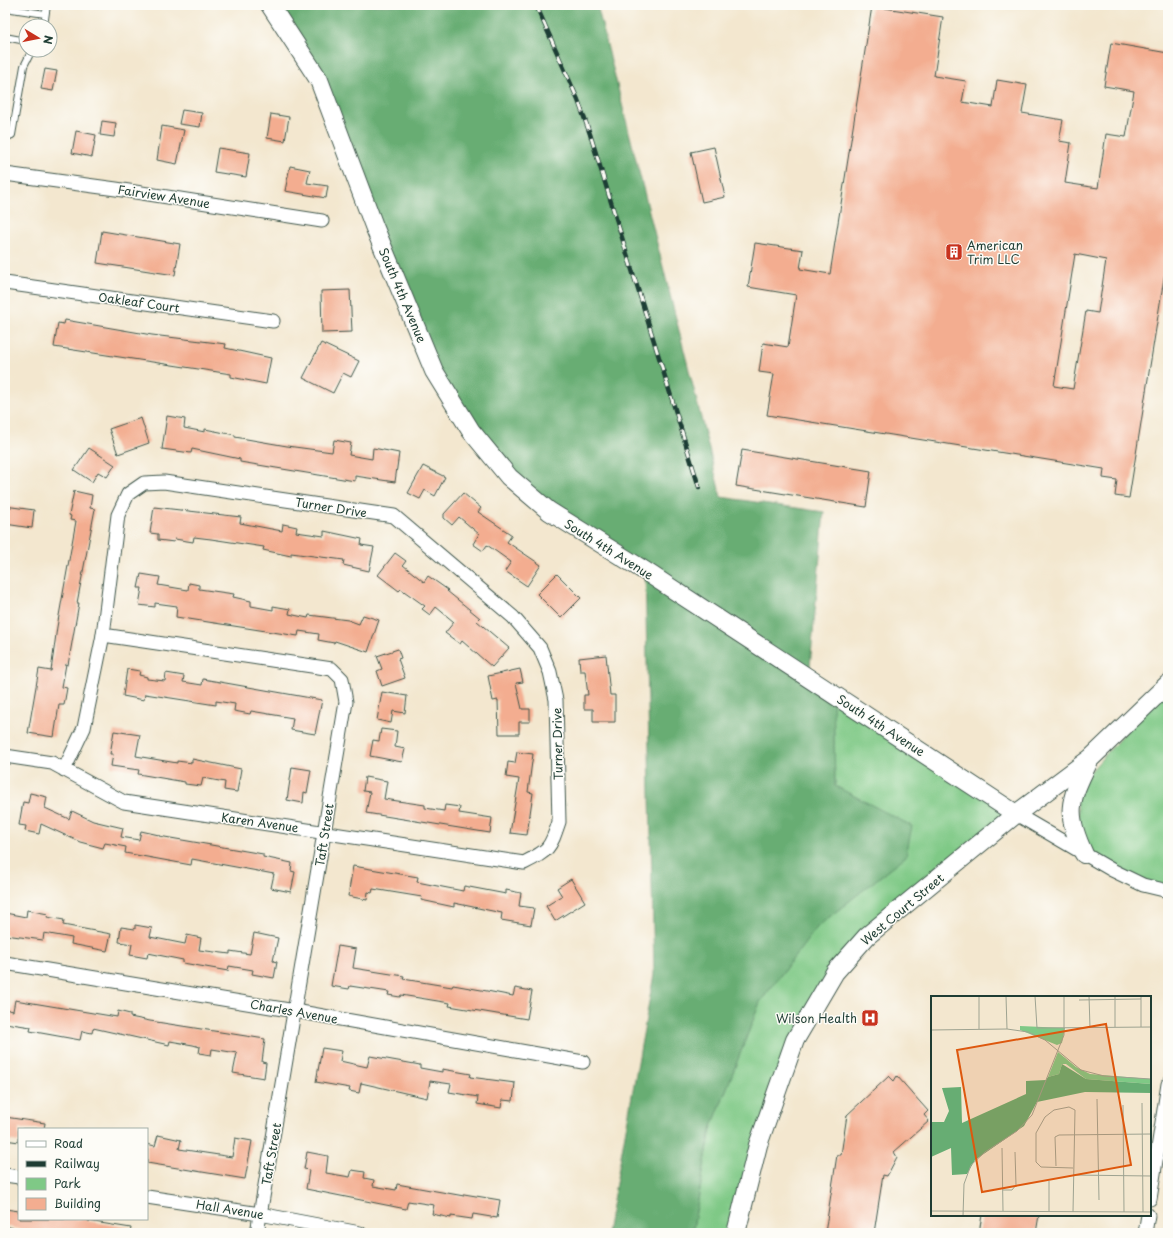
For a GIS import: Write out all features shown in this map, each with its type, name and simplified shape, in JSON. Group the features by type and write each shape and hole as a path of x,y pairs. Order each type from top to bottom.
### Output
{"street":[{"name":"South 4th Avenue","path":"270,5 319,80 374,226 434,371 471,430 509,477 549,512 645,571 1016,814 1084,854 1143,885 1168,891"},
{"name":"Fairview Avenue","path":"5,174 123,190 322,221"},
{"name":"Oakleaf Court","path":"5,283 273,321"},
{"name":"Turner Drive","path":"64,770 84,728 103,634 118,515 128,494 144,483 164,482 394,516 513,617 540,648 550,672 556,700 559,822 553,839 545,852 524,863"},
{"name":"Taft Street","path":"103,634 332,669 342,679 346,702 257,1233"},
{"name":"West Court Street","path":"736,1233 758,1145 795,1040 835,972 867,936 1016,814 1091,758 1168,684"},
{"name":"Karen Avenue","path":"5,756 52,763 124,802 325,831 524,863"},
{"path":"1084,854 1074,833 1070,813 1075,789 1091,758"},
{"name":"Charles Avenue","path":"5,963 295,1010 583,1062"},
{"path":"1151,1193 1167,1101 1168,1084"},
{"path":"5,1174 18,1177"},
{"name":"Hall Avenue","path":"148,1196 260,1214 360,1233"},
{"path":"1145,1233 1148,1216"}],"lane":[{"path":"45,18 47,5"},
{"path":"5,8 46,14"},
{"path":"5,37 18,39"},
{"path":"5,138 12,135 24,66 28,58"}],"green space":[{"path":"270,5 597,5 721,497 824,512 809,678 833,694 835,786 912,826 906,856 818,926 760,1002 711,1129 692,1233 607,1233 654,974 645,571 509,477 434,371 319,80"},
{"path":"1168,684 1168,891 1084,854 1075,789"},
{"path":"833,694 1016,814 867,936 795,1040 736,1233 692,1233 711,1129 760,1002 818,926 906,856 911,826 835,786"}],"building":[{"name":"American Trim LLC","path":"872,6 943,17 934,76 966,81 962,102 993,107 997,80 1027,85 1022,113 1063,120 1059,141 1071,143 1065,183 1098,188 1106,134 1126,137 1134,91 1104,86 1111,43 1168,53 1168,253 1129,498 1115,496 1117,480 1103,478 1104,469 767,415 774,374 759,372 763,343 788,347 796,295 748,287 755,243 803,250 800,269 830,274","holes":["1075,254 1106,260 1098,313 1086,311 1073,389 1054,386"]},
{"path":"45,69 57,71 53,91 41,89"},
{"path":"182,110 202,113 200,127 179,124"},
{"path":"271,114 289,117 285,141 267,138"},
{"path":"102,121 116,123 114,137 100,135"},
{"path":"162,126 184,130 177,164 157,160"},
{"path":"76,131 96,135 92,157 72,153"},
{"path":"714,147 725,197 702,202 691,152"},
{"path":"218,148 250,153 246,177 214,172"},
{"path":"290,166 310,170 307,183 328,186 326,198 285,191"},
{"path":"102,231 180,244 175,275 97,263"},
{"path":"350,290 352,332 322,333 321,291"},
{"path":"65,320 152,335 226,344 225,348 271,358 266,384 231,377 231,374 54,347 58,323 64,324"},
{"path":"321,343 359,361 351,377 343,373 333,393 303,378"},
{"path":"167,416 185,419 184,428 205,432 205,429 235,435 235,437 287,446 332,452 334,440 351,443 349,455 372,459 373,448 399,453 395,482 355,476 355,481 240,462 240,459 192,449 191,453 162,449"},
{"path":"141,418 149,443 118,454 109,429"},
{"path":"89,448 115,465 107,477 98,472 92,482 74,470"},
{"path":"742,450 871,471 866,507 736,486"},
{"path":"423,466 445,477 435,496 425,490 420,499 408,493"},
{"path":"74,491 92,495 90,508 95,509 77,603 79,603 68,665 66,664 62,687 67,688 64,705 59,705 54,737 28,733 39,669 51,671 57,627 76,521 70,520 71,516 69,515"},
{"path":"463,493 481,508 478,512 512,535 507,542 541,565 527,586 505,571 511,562 487,545 483,551 473,544 479,534 459,517 452,525 444,518 444,514"},
{"path":"5,506 34,510 32,528 5,524"},
{"path":"154,507 241,517 240,523 282,531 283,524 297,527 296,532 324,536 324,531 362,539 361,545 374,547 369,571 343,565 344,560 291,553 291,556 263,550 264,547 211,539 194,537 193,542 175,539 174,542 158,540 158,534 150,533"},
{"path":"395,553 406,561 403,565 424,582 428,576 448,590 447,591 480,618 477,621 509,648 492,667 462,641 460,644 445,633 454,622 436,607 430,615 422,609 425,606 401,589 399,591 378,575"},
{"path":"141,574 160,577 158,585 188,590 189,583 199,585 199,589 234,594 233,597 251,601 251,606 273,610 273,606 290,609 289,614 308,618 309,615 348,620 359,624 363,615 379,620 368,652 335,641 334,643 318,640 319,634 299,631 298,636 176,617 177,606 155,603 155,607 139,605 142,588 138,588"},
{"path":"557,574 581,598 561,618 537,594"},
{"path":"398,649 401,658 398,659 405,678 382,686 377,671 382,669 377,656"},
{"path":"606,655 610,695 615,695 615,722 593,722 593,709 584,709 584,695 588,695 585,671 580,671 579,658"},
{"path":"127,669 140,671 139,675 147,677 147,679 165,681 166,673 184,676 183,682 202,685 203,679 322,700 315,734 291,730 293,718 251,711 250,714 234,711 235,704 216,701 216,705 145,694 144,700 123,696"},
{"path":"520,669 523,682 516,683 522,709 530,709 530,722 519,722 519,734 499,734 498,700 493,701 488,676"},
{"path":"382,692 407,696 405,713 393,711 391,723 377,720"},
{"path":"381,729 397,731 395,747 405,749 402,762 370,756 373,740 379,741"},
{"path":"114,731 140,735 136,756 177,763 177,761 192,763 192,759 241,769 237,792 224,790 225,782 203,778 201,786 185,784 185,782 138,774 139,770 111,766 113,754 110,754"},
{"path":"517,752 533,754 528,792 533,793 527,835 510,833 519,779 506,777 508,762 515,763"},
{"path":"292,767 311,770 307,793 304,792 303,803 287,800"},
{"path":"365,777 387,781 384,799 425,805 425,808 444,811 445,805 460,807 459,813 492,818 490,833 366,813 370,792 363,791"},
{"path":"30,793 47,797 45,808 69,819 72,811 93,821 123,828 121,837 139,840 141,831 159,836 263,854 263,857 292,863 291,871 295,872 291,892 271,888 274,874 192,859 191,865 125,853 126,847 105,843 103,848 80,842 41,824 39,834 25,831 26,826 19,825 23,802 28,803"},
{"path":"353,866 418,877 417,882 463,891 464,886 506,894 506,890 521,893 519,906 534,908 531,925 501,920 502,913 454,903 454,907 421,900 422,897 373,889 372,893 368,892 367,900 348,896"},
{"path":"571,879 585,902 555,921 546,906 562,896 557,888"},
{"path":"27,910 48,914 47,917 64,920 63,925 111,934 107,951 71,944 72,938 44,933 43,940 5,935 5,913 26,917"},
{"path":"135,925 152,928 150,937 185,944 187,935 201,938 199,950 230,954 230,951 250,954 254,933 278,938 273,961 277,962 274,978 252,974 253,970 229,966 228,971 183,963 183,960 148,953 147,958 130,955 132,944 119,942 121,927 135,929"},
{"path":"338,946 356,949 353,968 404,976 403,979 452,987 453,985 513,996 515,988 532,991 527,1019 449,1006 450,1003 401,995 400,997 388,995 389,992 350,986 349,989 331,986"},
{"path":"15,1000 117,1017 118,1011 130,1014 130,1017 150,1021 265,1039 262,1062 266,1063 264,1078 233,1073 237,1053 212,1049 211,1055 199,1053 200,1047 193,1045 170,1041 169,1045 93,1028 92,1033 82,1031 80,1040 30,1031 31,1027 5,1023 5,1009 13,1011"},
{"path":"322,1048 342,1051 340,1061 367,1067 370,1056 420,1065 420,1068 442,1072 442,1069 471,1074 470,1077 515,1083 513,1101 502,1100 501,1108 477,1104 478,1097 449,1092 451,1084 430,1081 427,1098 361,1083 359,1093 349,1091 350,1088 316,1082"},
{"path":"889,1076 894,1081 897,1076 928,1111 924,1115 929,1121 894,1152 897,1157 887,1176 883,1175 874,1233 825,1233 837,1155 841,1155 847,1115"},
{"path":"5,1117 45,1123 44,1128 18,1128 18,1142 5,1140"},
{"path":"158,1135 181,1140 179,1149 232,1157 235,1138 252,1141 245,1179 148,1163 148,1144 155,1146"},
{"path":"307,1152 328,1156 326,1173 350,1177 352,1170 365,1172 364,1178 374,1180 373,1186 396,1190 397,1184 464,1196 464,1194 500,1200 497,1218 473,1214 472,1219 451,1216 451,1218 432,1214 434,1205 408,1201 406,1209 306,1189 309,1170 304,1169"},
{"path":"5,1209 18,1211 18,1220 88,1220 131,1228 130,1233 59,1233 45,1231 45,1233 5,1226"},
{"path":"982,1216 1039,1216 1036,1233 979,1233"}],"railway":[{"path":"536,5 578,100 590,134 699,487"}],"place":[{"name":"American Trim LLC","path":"954,252"},
{"name":"Wilson Health","path":"870,1018"}]}
